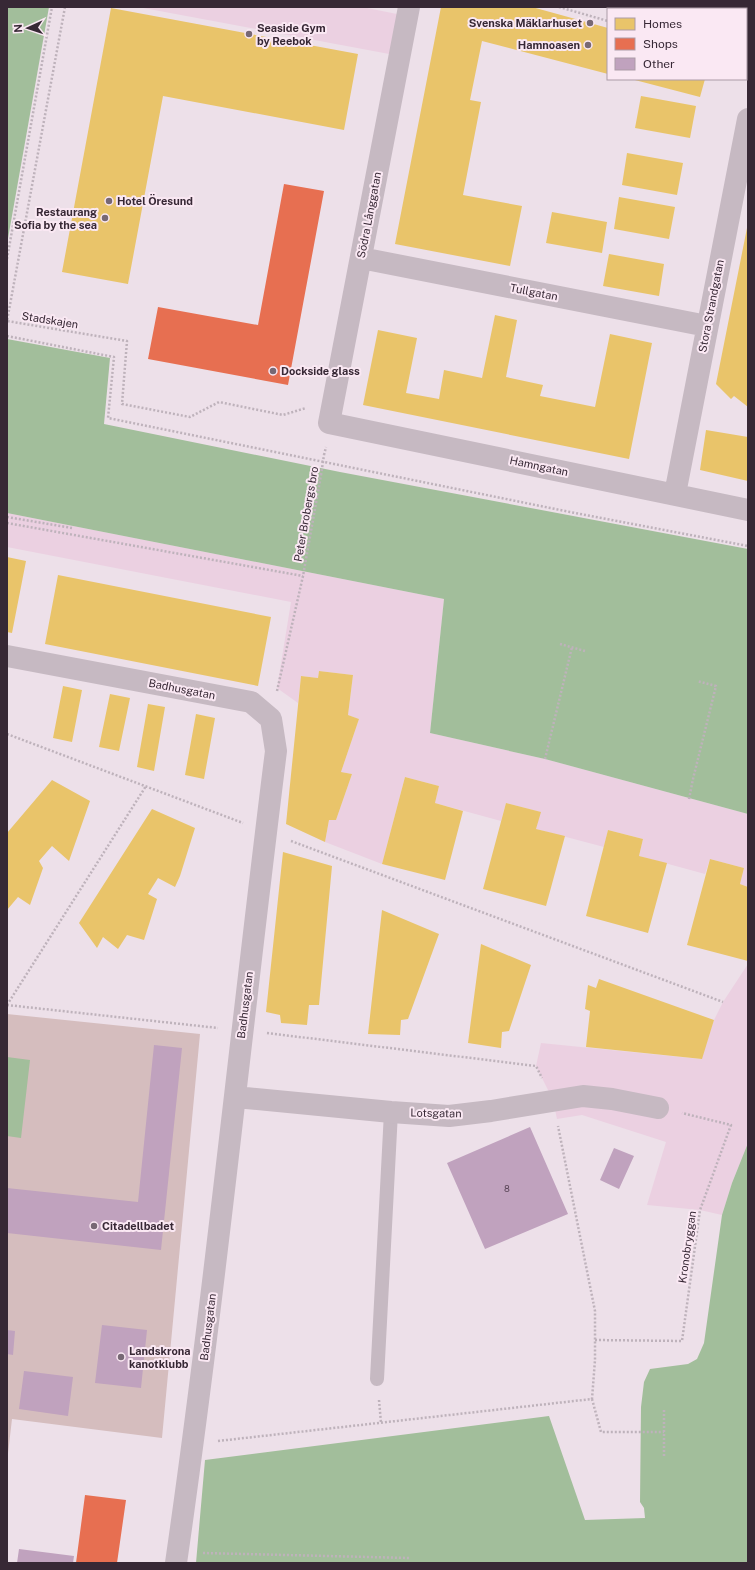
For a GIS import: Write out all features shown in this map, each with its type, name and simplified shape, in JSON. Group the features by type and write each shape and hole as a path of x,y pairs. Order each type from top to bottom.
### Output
{"street":[{"name":"Södra Långgatan","path":"331,415 409,7"},
{"name":"Stora Strandgatan","path":"675,494 748,119"},
{"name":"Tullgatan","path":"361,258 707,326"},
{"name":"Hamngatan","path":"331,415 748,510"},
{"name":"Badhusgatan","path":"7,656 251,702 271,719 276,751 194,1444 176,1563"},
{"name":"Lotsgatan","path":"236,1097 449,1116 491,1111 583,1096 612,1099 658,1108"}],"lane":[{"path":"377,1379 391,1112"}],"path":[{"path":"7,258 52,7"},
{"name":"Stadskajen","path":"65,7 7,321 127,341 122,404 190,417 219,402 283,415 321,404 331,415"},
{"path":"559,7 607,21"},
{"path":"7,336 114,357 108,418 748,546"},
{"name":"Peter Brobergs bro","path":"271,719 303,576 324,455"},
{"path":"7,517 72,528"},
{"path":"7,523 303,576"},
{"path":"560,644 585,651"},
{"path":"545,759 572,647"},
{"path":"689,799 716,686 697,681"},
{"path":"7,734 723,1002"},
{"path":"146,786 7,1005 242,1030 536,1066 553,1100 595,1311 592,1399 601,1432 664,1432"},
{"name":"Kronobryggan","path":"595,1340 682,1341 700,1210 731,1125 658,1108"},
{"path":"194,1444 592,1399"},
{"path":"664,1409 664,1456"},
{"path":"197,1553 410,1558"}],"shaded area":[{"path":"7,7 49,7 7,244"},
{"path":"138,7 362,7 407,16 400,56"},
{"path":"7,339 110,358 104,424 340,472 748,549 748,814 545,759 430,733 444,599 7,513"},
{"path":"7,513 444,599 430,733 545,759 748,814 748,887 740,884 744,868 710,859 705,874 639,856 643,839 608,830 604,847 536,829 540,812 506,803 501,821 435,803 439,786 405,777 382,864 325,842 329,820 336,820 352,774 341,772 359,719 348,715 353,675 319,671 318,678 301,676 298,703 277,688 291,602 7,547"},
{"path":"748,964 748,1143 732,1183 722,1215 700,1210 647,1205 666,1142 582,1115 557,1119 553,1100 536,1066 541,1043 701,1059 714,1020 723,1002"},
{"name":"Citadellbadet","path":"7,1014 200,1034 162,1438 12,1419 7,1462"},
{"path":"7,1057 30,1060 21,1138 7,1136"},
{"path":"748,1143 748,1563 196,1563 205,1460 549,1416 585,1520 645,1518 644,1508 640,1502 641,1407 644,1382 650,1369 688,1364 697,1359 704,1343 722,1215 732,1183"}],"building: Homes":[{"path":"441,7 532,7 607,28 607,74 482,41 470,100 481,102 463,195 522,206 510,266 395,244"},
{"name":"Hotel Öresund","path":"111,8 358,54 344,130 163,96 128,284 62,272"},
{"path":"635,80 705,80 700,97"},
{"path":"641,96 696,106 690,138 635,128"},
{"path":"627,153 683,163 677,195 622,185"},
{"path":"619,197 675,207 669,239 614,229"},
{"path":"552,212 607,222 602,253 546,243"},
{"path":"747,228 748,407 734,396 731,399 716,384"},
{"path":"609,254 664,264 659,296 603,286"},
{"path":"495,315 517,320 506,377 543,385 540,396 595,407 610,334 652,343 629,459 363,405 378,330 417,338 406,393 439,399 444,370 482,378"},
{"path":"706,430 748,437 748,481 700,470"},
{"path":"7,557 26,561 12,633 7,632"},
{"path":"58,575 271,617 258,686 45,644"},
{"path":"319,671 353,675 348,715 359,719 341,772 352,774 336,820 329,820 325,842 286,824 301,676 318,678"},
{"path":"63,686 82,690 72,742 53,738"},
{"path":"110,694 130,698 119,751 99,747"},
{"path":"148,704 165,707 154,771 137,767"},
{"path":"196,714 215,718 204,779 185,775"},
{"path":"405,777 439,786 435,803 463,811 445,880 382,864"},
{"path":"52,780 90,801 69,861 52,846 39,861 43,868 30,905 18,897 7,910 7,833"},
{"path":"506,803 541,812 536,829 565,836 546,906 483,889"},
{"path":"152,809 195,828 180,876 175,887 158,878 148,894 157,899 144,940 127,935 118,949 103,937 97,948 79,923"},
{"path":"608,830 643,839 639,856 667,863 648,933 586,916"},
{"path":"283,852 332,866 319,1005 309,1005 307,1025 281,1023 280,1015 266,1012"},
{"path":"710,859 744,868 740,884 748,887 748,961 687,945"},
{"path":"382,910 439,934 408,1019 401,1020 400,1035 368,1034"},
{"path":"481,944 531,965 509,1031 502,1032 501,1048 468,1043"},
{"path":"599,979 714,1020 702,1059 586,1047 590,1011 585,1009 588,985 596,988"}],"building: Shops":[{"path":"284,184 324,191 288,385 148,359 158,307 258,325"},
{"path":"85,1495 126,1500 117,1563 76,1563"}],"building: Other":[{"path":"154,1045 182,1048 161,1250 7,1233 7,1188 138,1202"},
{"path":"530,1127 568,1214 485,1249 447,1163"},
{"path":"614,1148 634,1156 619,1189 600,1180"},
{"name":"Landskrona kanotklubb","path":"102,1325 147,1330 141,1388 95,1383"},
{"path":"7,1330 15,1331 13,1355 7,1354"},
{"path":"24,1371 73,1377 68,1416 19,1409"},
{"path":"19,1549 74,1556 73,1563 17,1563"}],"place":[{"name":"Svenska Mäklarhuset","path":"590,23"},
{"name":"Seaside Gym by Reebok","path":"249,34"},
{"name":"Hamnoasen","path":"588,45"},
{"name":"Hotel Öresund","path":"109,201"},
{"name":"Restaurang Sofia by the sea","path":"105,218"},
{"name":"Dockside glass","path":"273,371"},
{"name":"Citadellbadet","path":"94,1226"},
{"name":"Landskrona kanotklubb","path":"121,1357"}]}
